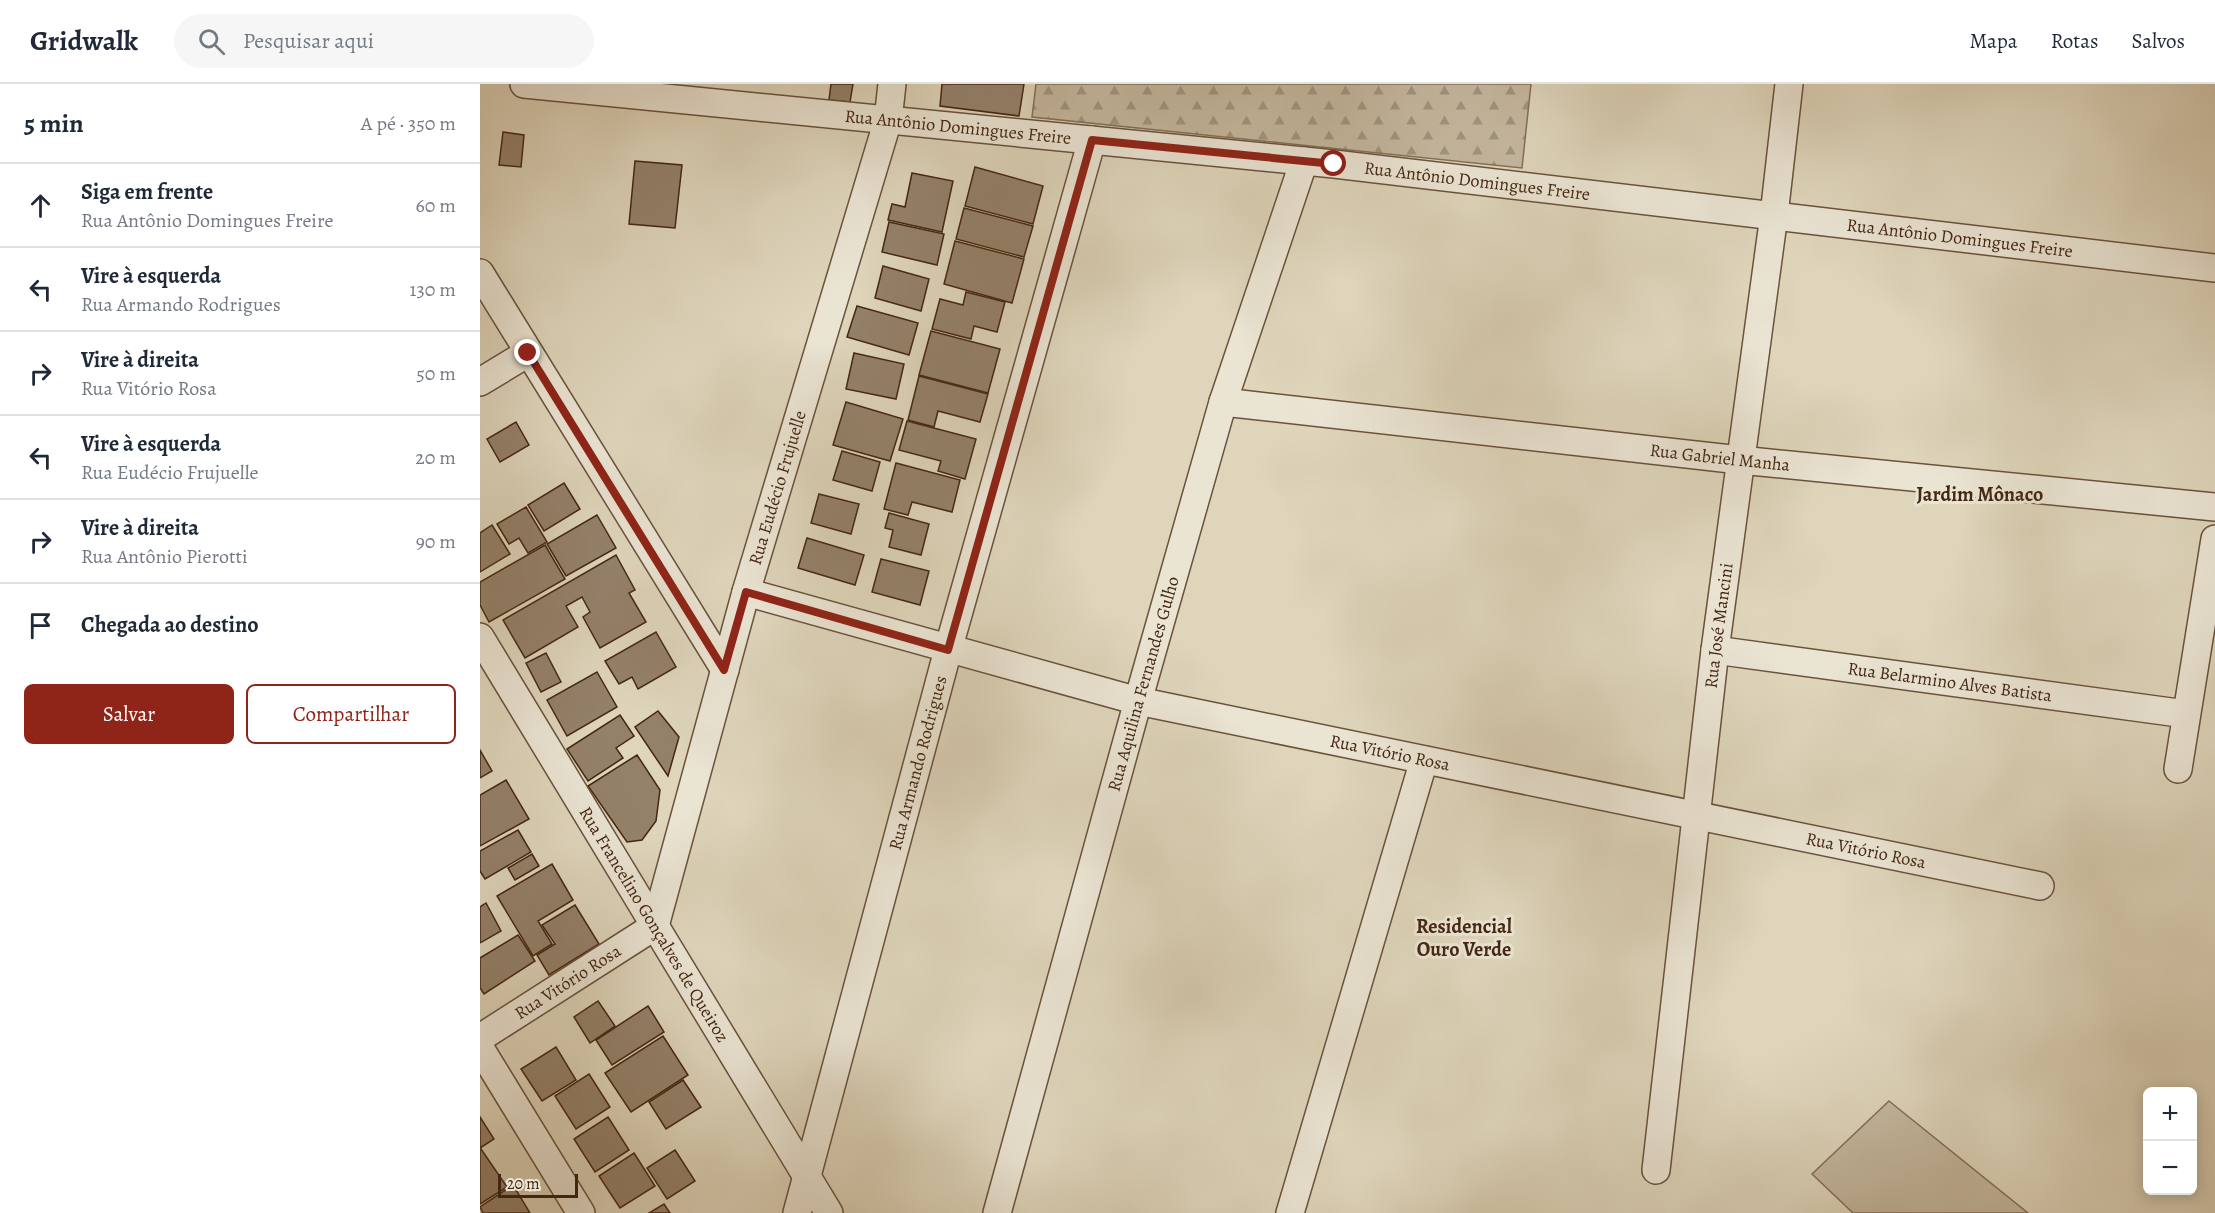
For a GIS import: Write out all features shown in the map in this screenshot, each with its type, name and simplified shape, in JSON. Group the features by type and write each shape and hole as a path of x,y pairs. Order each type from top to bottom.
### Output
{"street":[{"name":"Rua Antônio Domingues Freire","path":"524,84 575,86 1304,161 2215,268"},
{"name":"Rua Eudécio Frujuelle","path":"655,926 746,592 888,120 892,84"},
{"name":"Rua José Mancini","path":"1656,1170 1715,650 1774,215 1789,84"},
{"name":"Rua Armando Rodrigues","path":"797,1213 948,650 1092,140"},
{"name":"Rua Aquilina Fernandes Gulho","path":"997,1213 1223,402 1304,161"},
{"path":"480,273 724,670"},
{"path":"480,381 528,353"},
{"name":"Rua Gabriel Manha","path":"1223,402 1740,460 2215,507"},
{"path":"2178,769 2215,539"},
{"name":"Rua Vitório Rosa","path":"746,592 1138,701 2040,886"},
{"name":"Rua Francelino Gonçalves de Queiroz","path":"480,637 829,1213"},
{"name":"Rua Belarmino Alves Batista","path":"1715,650 2186,714"},
{"path":"1290,1213 1424,760"},
{"name":"Rua Vitório Rosa","path":"480,1038 655,926"},
{"path":"480,1048 581,1213"}],"green space":[{"path":"1036,84 1531,84 1522,168 1032,117"},
{"path":"1889,1101 2028,1213 1853,1213 1812,1174"}],"building":[{"path":"831,84 853,84 850,102 829,100"},
{"path":"942,84 1024,84 1019,116 940,106"},
{"path":"503,132 524,135 521,167 499,165"},
{"path":"635,161 682,165 675,228 629,224"},
{"path":"975,167 1043,186 1033,224 965,206"},
{"path":"912,173 953,181 942,232 888,220 892,204 905,207"},
{"path":"964,208 1033,226 1024,257 956,239"},
{"path":"889,222 944,234 937,265 882,252"},
{"path":"955,241 1024,259 1012,303 944,284"},
{"path":"883,266 929,279 921,311 875,298"},
{"path":"966,292 1005,302 997,332 974,326 971,339 932,329 940,299 963,305"},
{"path":"857,306 918,323 909,355 847,337"},
{"path":"931,331 1000,349 988,393 919,375"},
{"path":"854,353 904,364 896,399 846,389"},
{"path":"919,376 988,394 980,422 938,411 934,427 908,420"},
{"path":"846,402 903,419 890,461 833,445"},
{"path":"907,421 976,439 965,479 938,471 941,461 899,450"},
{"path":"516,422 529,445 500,462 487,439"},
{"path":"842,451 880,462 872,491 833,480"},
{"path":"896,463 960,480 952,512 912,502 908,515 884,509"},
{"path":"564,483 580,509 544,531 528,505"},
{"path":"819,494 859,504 851,534 811,523"},
{"path":"526,507 547,542 528,553 519,538 509,544 497,524"},
{"path":"889,513 929,524 921,555 889,547 893,530 885,528"},
{"path":"597,515 616,548 566,576 547,544"},
{"path":"492,525 510,554 480,572 480,533"},
{"path":"807,538 864,555 855,585 798,568"},
{"path":"545,545 565,579 489,622 480,605 480,582"},
{"path":"616,555 635,590 629,593 646,622 600,648 583,617 590,612 582,597 566,606 578,627 525,658 503,620"},
{"path":"881,559 929,571 920,605 872,592"},
{"path":"656,632 676,667 638,689 632,677 619,684 605,661"},
{"path":"546,653 561,682 541,692 526,663"},
{"path":"597,672 617,707 567,736 547,700"},
{"path":"658,711 679,737 668,776 635,727"},
{"path":"620,715 634,736 616,748 623,758 588,781 567,749"},
{"path":"480,750 492,771 480,778"},
{"path":"637,755 660,790 656,821 642,840 627,842 588,786"},
{"path":"506,780 529,819 480,846 480,795"},
{"path":"518,830 531,852 485,879 480,871 480,851"},
{"path":"532,854 539,866 515,880 508,868"},
{"path":"552,864 573,900 538,921 552,944 533,956 497,896"},
{"path":"486,903 501,931 480,943 480,907"},
{"path":"575,905 599,944 549,975 537,955 555,944 542,925"},
{"path":"518,935 535,961 484,994 480,988 480,958"},
{"path":"598,1001 615,1026 590,1043 574,1017"},
{"path":"648,1006 664,1032 612,1065 596,1040"},
{"path":"663,1036 688,1075 631,1112 605,1073"},
{"path":"556,1047 576,1080 542,1101 521,1069"},
{"path":"589,1074 610,1107 576,1129 555,1096"},
{"path":"683,1080 701,1107 666,1129 649,1102"},
{"path":"480,1117 494,1139 480,1148"},
{"path":"608,1117 629,1150 595,1172 574,1139"},
{"path":"480,1150 507,1187 480,1204"},
{"path":"675,1150 695,1181 667,1199 647,1168"},
{"path":"634,1153 655,1186 620,1208 599,1176"},
{"path":"513,1185 530,1213 483,1213 480,1207"},
{"path":"664,1204 670,1213 649,1213"}],"district":[{"name":"Jardim Mônaco","path":"1980,494"},
{"name":"Residencial Ouro Verde","path":"1464,938"}],"route":[{"path":"528,353 724,670 746,592 948,650 1092,140 1334,164"}]}
